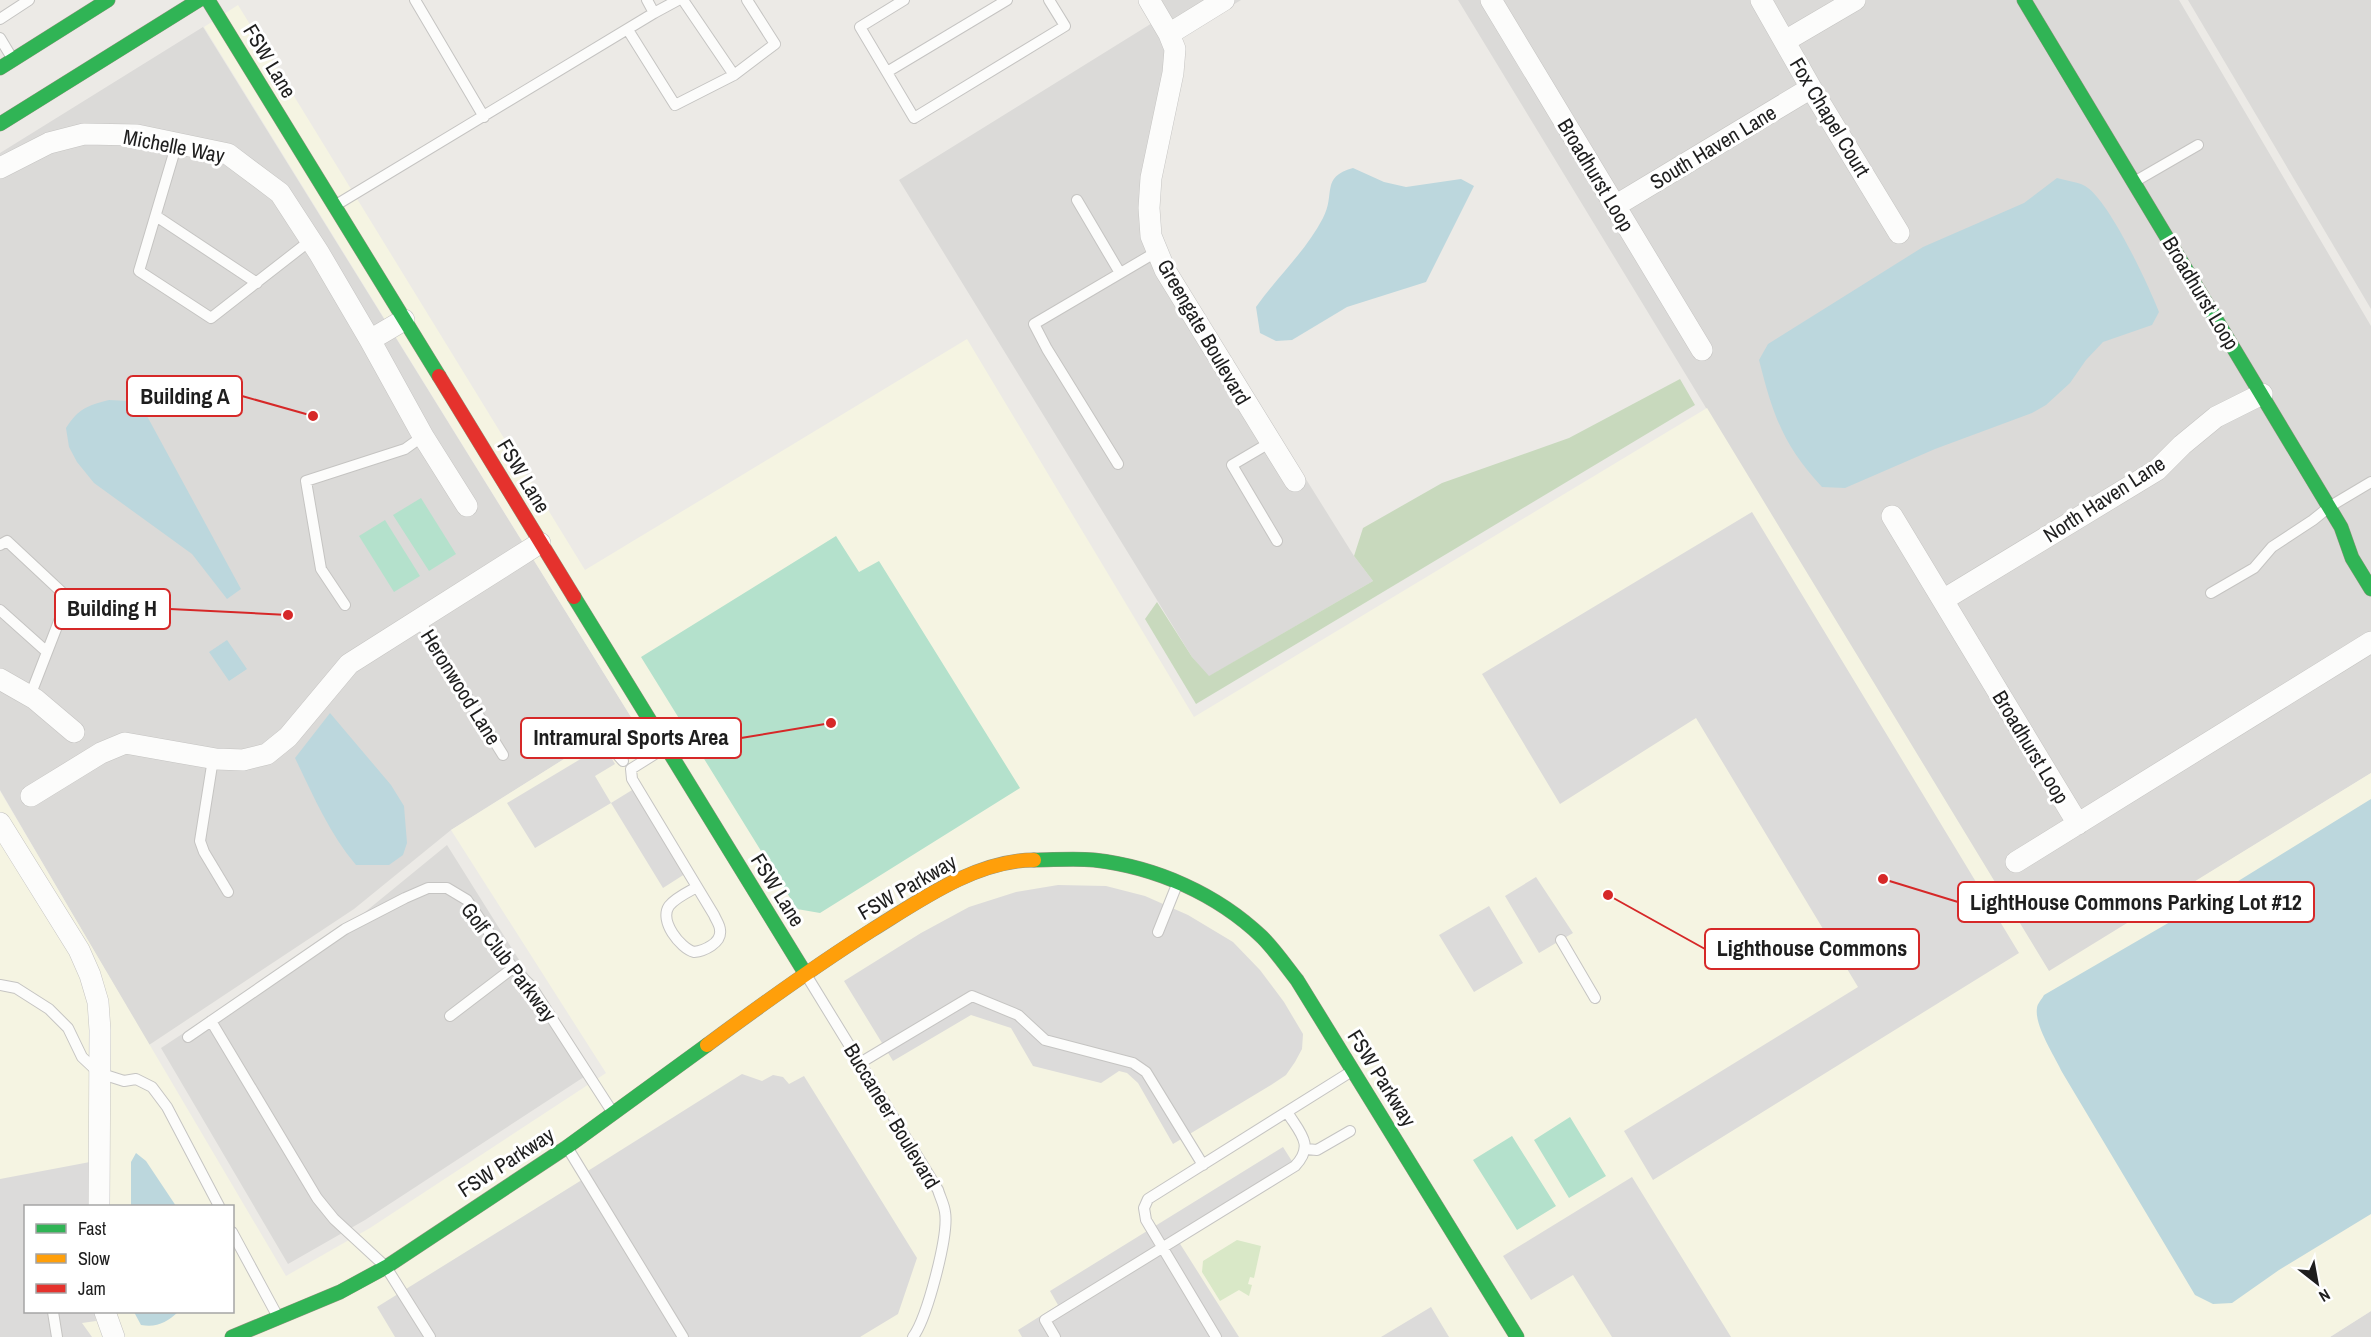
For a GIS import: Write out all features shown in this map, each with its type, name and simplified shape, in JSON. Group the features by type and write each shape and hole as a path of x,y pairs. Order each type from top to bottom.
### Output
{"street":[{"path":"0,68 108,0"},
{"path":"0,124 200,0"},
{"name":"FSW Lane","path":"208,0 805,973"},
{"name":"Greengate Boulevard","path":"1149,0 1175,49 1173,73 1151,178 1149,208 1151,236 1165,270 1295,481"},
{"name":"Broadhurst Loop","path":"1491,0 1702,351"},
{"name":"Fox Chapel Court","path":"1761,0 1811,88 1899,233"},
{"path":"1785,41 1855,0"},
{"name":"Broadhurst Loop","path":"2024,0 2341,527 2352,558 2371,589"},
{"path":"1169,34 1213,3"},
{"name":"South Haven Lane","path":"1615,206 1811,88"},
{"name":"Michelle Way","path":"0,168 49,143 84,134 137,135 228,154 280,193 311,240 423,436 467,506"},
{"path":"370,340 404,320"},
{"name":"North Haven Lane","path":"1943,600 2157,470 2182,445 2216,417 2262,394"},
{"name":"Broadhurst Loop","path":"1892,516 2078,824"},
{"name":"Heronwood Lane","path":"31,796 102,753 125,743 213,759 243,760 267,754 288,737 349,664 540,543"},
{"name":"Broadhurst Loop","path":"2016,862 2371,642"},
{"path":"0,679 30,696 74,732"},
{"path":"0,823 79,950 98,1002 100,1030 99,1205"},
{"name":"FSW Parkway","path":"232,1337 340,1292 386,1267 567,1147 805,973 932,893 992,866 1028,860 1093,860 1141,869 1179,882 1229,910 1264,939 1297,980 1517,1337"},
{"path":"106,1313 114,1337"}],"lane":[{"path":"0,19 15,4 29,0"},
{"path":"415,0 484,117"},
{"path":"647,0 654,13"},
{"path":"334,206 678,0"},
{"path":"683,0 734,75"},
{"path":"628,30 675,105 734,75 775,44 747,0"},
{"path":"904,0 860,27 914,118 1065,26 1049,0"},
{"path":"887,72 1007,0"},
{"path":"0,38 13,59"},
{"path":"177,143 139,271 211,318 311,240"},
{"path":"2134,182 2198,145"},
{"path":"1077,200 1120,273"},
{"path":"156,216 257,283"},
{"path":"1118,464 1034,324 1158,251"},
{"path":"345,605 321,569 306,481 405,449 423,436"},
{"path":"1270,442 1232,465 1277,541"},
{"path":"2211,594 2254,568 2272,547 2329,507 2371,482"},
{"path":"0,545 7,541 68,598 30,696"},
{"path":"0,610 47,652"},
{"name":"Heronwood Lane","path":"418,620 503,755"},
{"path":"666,747 632,768 632,780 697,887 714,915 720,931 715,942 702,951 694,952 681,945 666,917 668,908 675,901 697,887"},
{"path":"615,752 623,761"},
{"path":"213,759 200,841 228,892"},
{"path":"1158,932 1179,882"},
{"name":"Golf Club Parkway","path":"188,1037 345,929 428,888 447,888 467,900 513,968 531,986 613,1113"},
{"path":"1561,940 1595,998"},
{"path":"450,1016 513,968"},
{"name":"Buccaneer Boulevard","path":"805,973 938,1190 945,1212 945,1230 930,1298 913,1337"},
{"path":"0,986 16,988 49,1009 68,1028 82,1057 99,1073 124,1081 136,1079 152,1087 167,1107 218,1205"},
{"path":"860,1063 972,996 1018,1015 1045,1040 1133,1063 1146,1072 1203,1165"},
{"path":"211,1021 317,1198 334,1219 386,1267 430,1337"},
{"path":"1216,1337 1146,1220 1144,1208 1148,1199 1353,1071"},
{"path":"1055,1337 1045,1320 1293,1168 1302,1159 1306,1149 1304,1140 1287,1112"},
{"path":"1306,1149 1317,1150 1350,1131"},
{"path":"567,1147 683,1337"},
{"path":"234,1236 278,1318"},
{"path":"53,1313 57,1337"}],"shaded area":[{"path":"1144,0 1241,0 1174,41 1158,205 1159,244 1354,556 1373,581 1208,677 1192,657 899,180 1157,20"},
{"path":"1458,0 2179,0 2371,326 2371,773 2049,972"},
{"path":"2188,0 2371,0 2371,309"},
{"path":"238,5 585,570 967,339 1194,717 1707,408 2049,971 2371,773 2371,1311 2330,1337 0,1337 0,791 286,1276 370,1228 606,1073 451,830 631,717 204,27"},
{"path":"203,27 631,717 451,830 354,909 149,1045 0,790 0,153"},
{"path":"1752,512 2019,953 1653,1180 1624,1131 1858,987 1696,718 1560,804 1482,674"},
{"path":"604,745 615,764 595,776 611,803 535,848 507,803"},
{"path":"637,787 688,872 663,888 611,803"},
{"path":"447,845 590,1073 365,1220 288,1264 161,1048 359,917"},
{"path":"1536,877 1573,933 1539,953 1505,896"},
{"path":"1058,885 1106,886 1145,896 1188,915 1233,942 1260,970 1284,1002 1303,1034 1302,1049 1286,1075 1173,1144 1138,1083 1127,1073 1119,1071 1101,1083 1033,1066 1011,1028 971,1015 893,1061 844,981 921,933 969,907 1016,892"},
{"path":"1489,906 1523,963 1474,992 1439,935"},
{"path":"742,1074 762,1081 773,1075 783,1077 789,1084 804,1076 917,1258 898,1314 860,1337 395,1337 377,1307 585,1178 583,1174"},
{"path":"1283,1147 1295,1166 1177,1239 1239,1337 1022,1337 1018,1330 1058,1305 1050,1291"},
{"path":"90,1162 89,1205 24,1205 24,1313 95,1313 96,1321 82,1323 92,1337 0,1337 0,1179"},
{"path":"1632,1177 1731,1337 1612,1337 1573,1275 1531,1300 1503,1256"},
{"path":"1431,1307 1449,1337 1381,1337"},
{"path":"2371,1311 2371,1337 2330,1337"}],"green space":[{"path":"1680,379 1695,405 1196,704 1145,619 1157,602 1192,657 1209,676 1373,581 1354,556 1363,528 1442,483 1569,438"},
{"path":"421,498 456,554 429,571 393,515"},
{"path":"385,520 420,576 394,592 359,536"},
{"path":"836,536 859,572 879,561 1020,788 820,913 797,909 641,657"},
{"path":"1570,1117 1606,1176 1569,1198 1534,1140"},
{"path":"1512,1136 1556,1206 1517,1230 1473,1160"},
{"path":"1237,1240 1261,1246 1254,1278 1250,1277 1248,1284 1252,1285 1249,1296 1239,1290 1220,1301 1202,1272 1203,1261"}],"water":[{"path":"1353,168 1384,182 1406,187 1461,179 1474,186 1426,282 1347,307 1292,340 1276,341 1260,333 1256,307 1316,230 1327,209 1332,181 1336,176"},
{"path":"2057,178 2088,188 2118,227 2159,312 2152,325 2103,342 2086,360 2070,383 2046,405 2032,413 1935,449 1845,488 1822,487 1789,443 1775,413 1759,360 1768,344 1923,247 2024,203"},
{"path":"109,400 129,401 147,416 241,589 227,599 192,554 94,483 77,462 69,447 66,428 84,409"},
{"path":"227,640 247,669 229,681 209,652"},
{"path":"330,713 391,785 404,806 407,843 403,855 389,865 356,865 330,827 295,758"},
{"path":"2371,799 2371,1214 2279,1270 2232,1303 2213,1304 2195,1295 2062,1072 2042,1032 2037,1006 2044,995 2201,904"},
{"path":"136,1153 146,1161 175,1205 131,1205 131,1162"},
{"path":"135,1313 177,1313 161,1323 152,1326 141,1325"}],"traffic: fast":[{"path":"0,68 108,0"},
{"path":"0,124 199,0"},
{"path":"208,0 439,376"},
{"path":"2024,0 2341,527 2352,558 2371,589"},
{"path":"574,597 805,973"},
{"path":"1034,860 1094,860 1163,876 1225,908 1262,937 1297,980 1517,1337"},
{"path":"232,1337 340,1292 386,1267 567,1147 707,1045"}],"traffic: slow":[{"path":"707,1045 830,958 929,895 991,867 1034,860"}],"traffic: jam":[{"path":"439,376 574,597"}],"place":[{"name":"Building A","path":"313,416"},
{"name":"Building H","path":"288,615"},
{"name":"Intramural Sports Area","path":"831,723"},
{"name":"LightHouse Commons Parking Lot #12","path":"1883,879"},
{"name":"Lighthouse Commons","path":"1608,895"}]}
